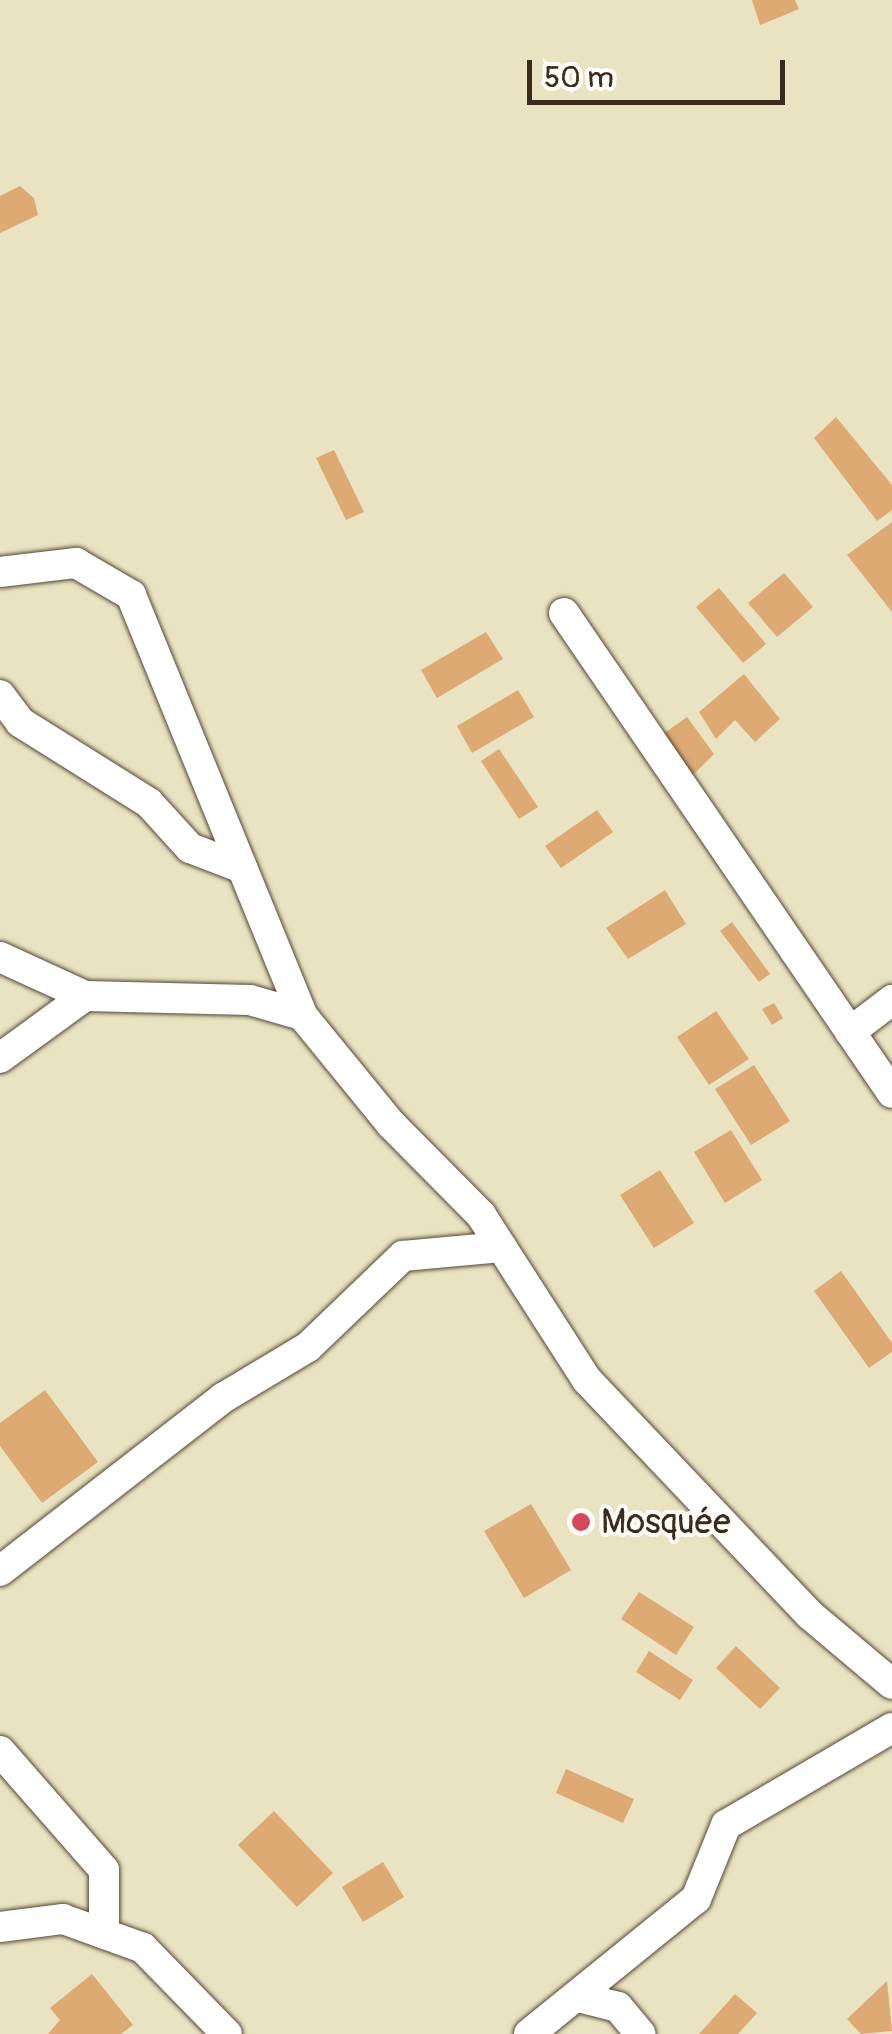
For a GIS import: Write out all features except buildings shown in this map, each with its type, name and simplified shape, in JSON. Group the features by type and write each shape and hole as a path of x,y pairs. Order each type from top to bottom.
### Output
{"street":[{"path":"0,572 76,564 131,594 302,1015 392,1124 482,1215 587,1380 810,1615 892,1684"},
{"path":"564,614 892,1093"},
{"path":"0,695 20,722 149,804 190,848 242,868"},
{"path":"0,957 85,996 250,1000 302,1015"},
{"path":"0,1058 85,996"},
{"path":"850,1032 892,1000"},
{"path":"0,1571 223,1398 308,1347 403,1256 502,1248"},
{"path":"529,2034 696,1899 726,1825 766,1796 892,1728"},
{"path":"0,1751 104,1870 104,1934"},
{"path":"0,1927 63,1919 143,1948 226,2034"},
{"path":"614,1967 618,2007 641,2034"},
{"path":"578,1997 618,2007"}],"place":[{"name":"Mosquée","path":"581,1522"}]}
